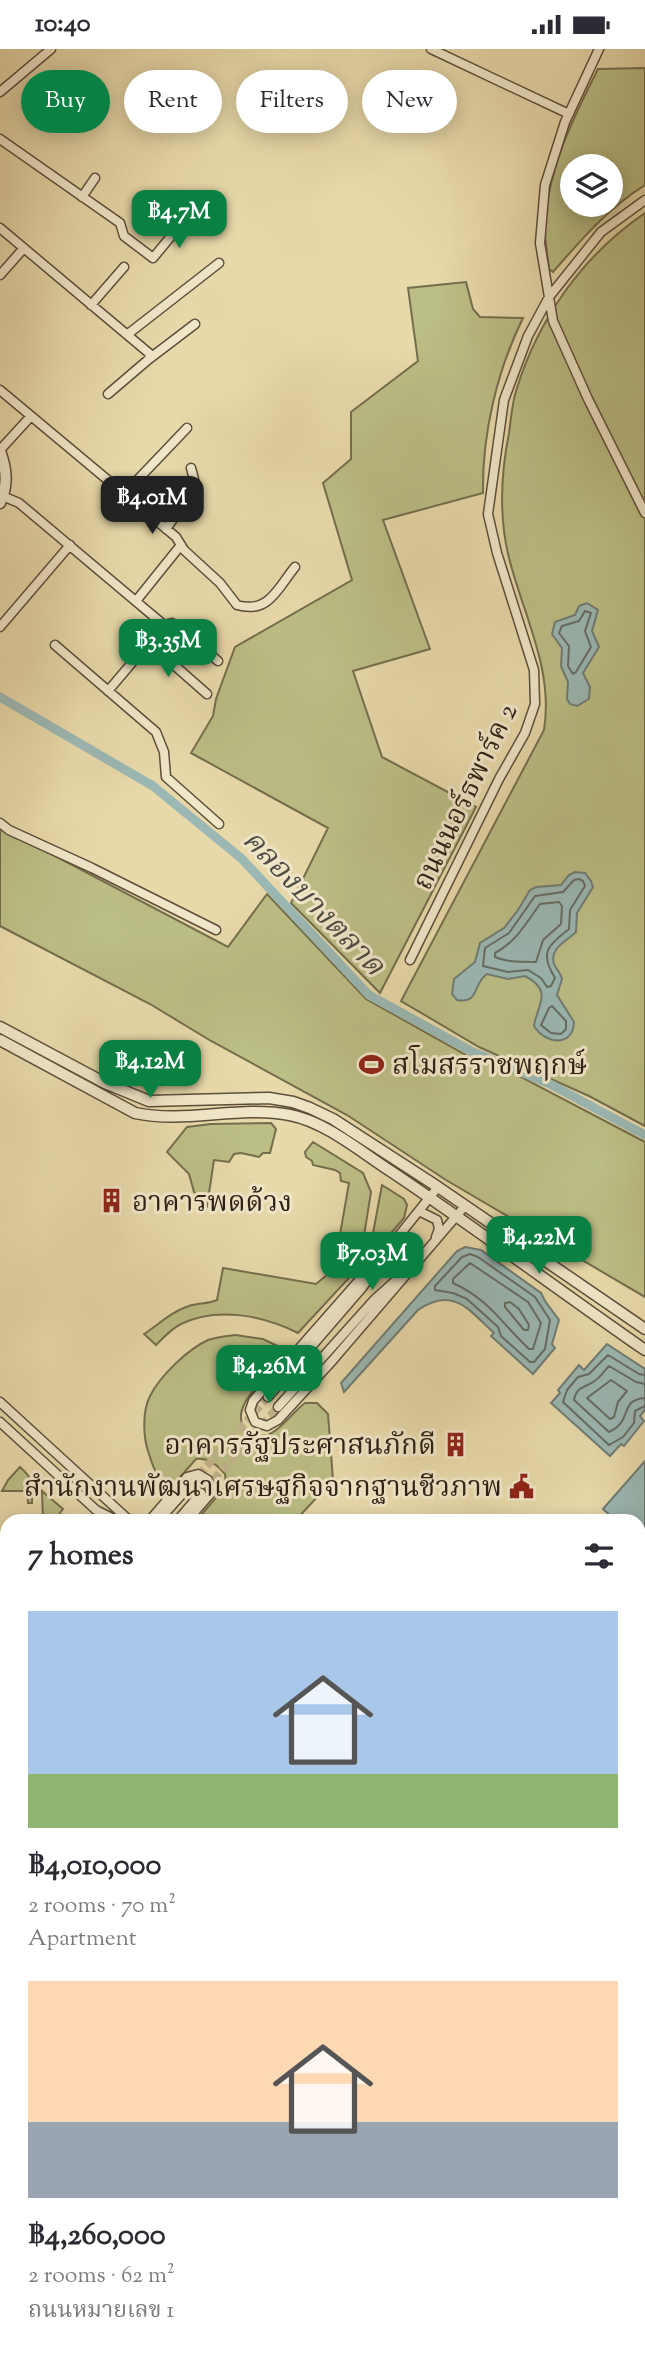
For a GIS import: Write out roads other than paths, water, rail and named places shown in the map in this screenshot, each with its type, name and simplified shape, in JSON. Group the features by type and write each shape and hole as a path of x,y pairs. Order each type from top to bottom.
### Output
{"street":[{"path":"0,92 51,49"},
{"path":"431,49 569,114"},
{"path":"599,49 569,114 545,185 540,243 554,321 645,513"},
{"path":"0,139 120,223 124,236 153,258 182,223"},
{"path":"82,197 95,178"},
{"name":"ถนนนอร์ธพาร์ค 2","path":"410,960 499,779 525,733 535,704 534,670 497,553 488,514 504,400 528,336 549,297 601,232 645,200"},
{"path":"0,228 148,351 149,359"},
{"path":"0,275 24,249"},
{"path":"128,334 219,263"},
{"path":"91,305 124,267"},
{"path":"108,394 195,324"},
{"path":"0,390 176,537 192,559 220,583 237,605 255,608 266,604 295,567"},
{"path":"31,416 0,451 6,470 1,498 19,503 164,625"},
{"path":"125,493 187,428"},
{"path":"166,529 196,487 191,468"},
{"path":"0,627 70,545"},
{"path":"136,601 181,545"},
{"path":"108,691 164,625 172,622 218,661"},
{"path":"149,643 207,694"},
{"path":"55,645 156,732 164,752 166,777 170,783 219,824"},
{"path":"0,823 9,830 216,930"},
{"path":"0,1027 105,1083 149,1101 269,1098 296,1103 333,1119 438,1187 645,1329"},
{"path":"0,1040 135,1113 180,1117 266,1113 290,1115 329,1131 457,1216 645,1350"},
{"path":"438,1187 253,1401 250,1410 253,1419 263,1426 272,1425 333,1360 465,1206"},
{"path":"419,1211 437,1220 439,1229 434,1243"},
{"path":"268,1398 362,1289 398,1236"},
{"path":"278,1407 375,1299 423,1256"},
{"path":"0,1402 123,1514"},
{"path":"0,1422 96,1510 104,1514"},
{"path":"155,1514 191,1475 198,1474 208,1480 211,1489 209,1496 193,1514"},
{"path":"164,1514 191,1484"},
{"path":"183,1514 201,1493"},
{"path":"96,1510 109,1513 113,1509 111,1503"}],"water":[{"path":"587,603 598,610 592,631 599,647 583,673 590,687 589,699 577,706 570,704 567,699 568,682 561,666 562,648 552,634 555,622 575,615 579,606"},
{"path":"575,872 585,873 593,887 577,913 576,932 556,949 553,958 562,979 557,995 574,1022 569,1036 558,1041 551,1039 534,1026 541,993 539,987 525,976 508,979 487,974 473,996 457,1000 452,994 454,979 475,962 480,943 504,928 530,890 561,885"},
{"path":"465,1247 481,1250 541,1293 559,1320 552,1344 555,1348 533,1374 491,1336 494,1333 468,1309 451,1300 441,1300 418,1310 344,1392 341,1383 457,1251"},
{"path":"607,1344 645,1369 645,1410 640,1416 644,1421 624,1446 621,1444 610,1456 551,1403 579,1365 584,1370"},
{"path":"645,1461 645,1514 608,1514 603,1509"}],"waterway":[{"name":"คลองบางตลาด","path":"0,697 153,786 241,858 369,995 473,1052 550,1084 645,1135"}],"tunnel":[{"path":"191,1484 268,1397"},
{"path":"206,1488 278,1407"}],"place":[{"name":"สโมสรราชพฤกษ์","path":"372,1064"},
{"name":"อาคารพดด้วง","path":"112,1201"},
{"name":"อาคารรัฐประศาสนภักดี","path":"456,1444"},
{"name":"สำนักงานพัฒนาเศรษฐกิจจากฐานชีวภาพ","path":"522,1486"}]}
